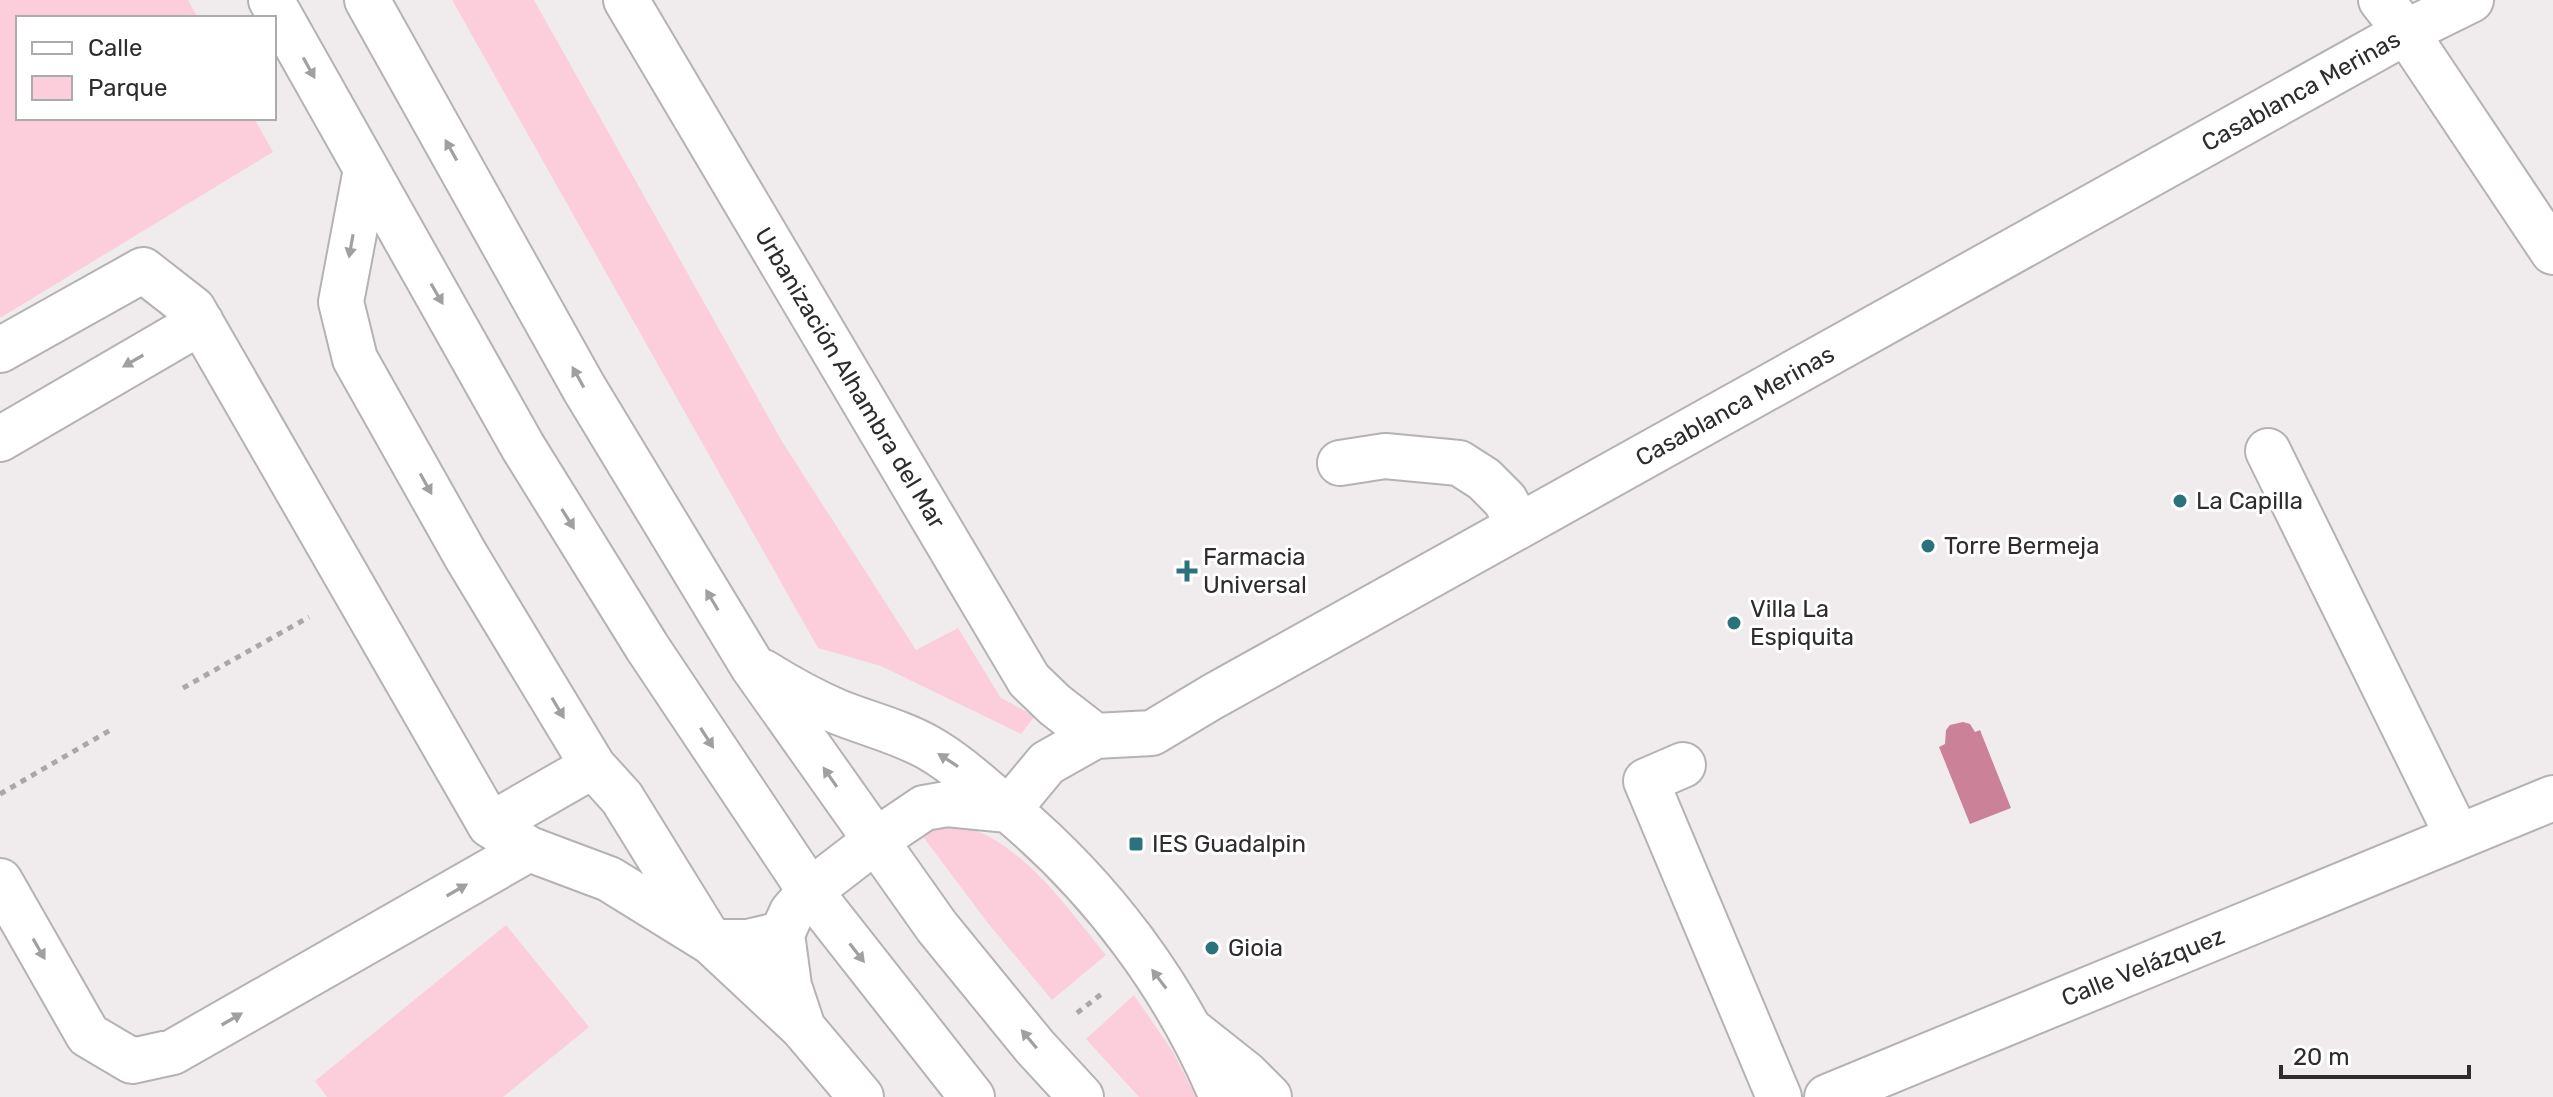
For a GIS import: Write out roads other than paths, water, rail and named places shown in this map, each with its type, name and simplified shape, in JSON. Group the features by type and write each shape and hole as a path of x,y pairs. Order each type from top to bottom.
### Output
{"street":[{"path":"271,0 523,447 656,661 810,891 972,1097"},
{"path":"367,0 584,388 753,667 937,927 1035,1047 1081,1097"},
{"name":"Urbanización Alhambra del Mar","path":"626,0 1029,680 1095,736"},
{"name":"Casablanca Merinas","path":"1008,810 1047,763 1095,736 1152,733 1519,526 2394,16 2471,0"},
{"path":"2394,16 2553,252"},
{"path":"366,169 341,302 355,359 466,556 593,766 622,798 711,942"},
{"path":"0,350 143,270 193,309 490,825 529,849 609,879 711,942 803,1028 861,1097"},
{"path":"0,439 201,322"},
{"path":"2268,451 2458,837"},
{"path":"1340,463 1385,456 1459,463 1484,479 1505,500 1519,526"},
{"path":"753,667 835,710 924,745 975,780 1039,834 1072,867 1168,990 1193,1032 1222,1097"},
{"path":"1683,765 1646,781 1779,1097"},
{"path":"490,825 593,766"},
{"name":"Calle Velázquez","path":"1827,1097 2553,798"},
{"path":"803,1028 789,986 782,934 792,912 810,891 924,808 947,804 1008,810"},
{"path":"0,881 88,1035 132,1061 173,1052 529,849"},
{"path":"711,942 748,942 782,934"},
{"path":"1193,1032 1246,1074 1269,1097"}],"place":[{"name":"La Capilla","path":"2180,501"},
{"name":"Torre Bermeja","path":"1928,546"},
{"name":"Farmacia Universal","path":"1187,571"},
{"name":"Villa La Espiquita","path":"1734,623"},
{"name":"IES Guadalpin","path":"1136,844"},
{"name":"Gioia","path":"1212,948"}]}
